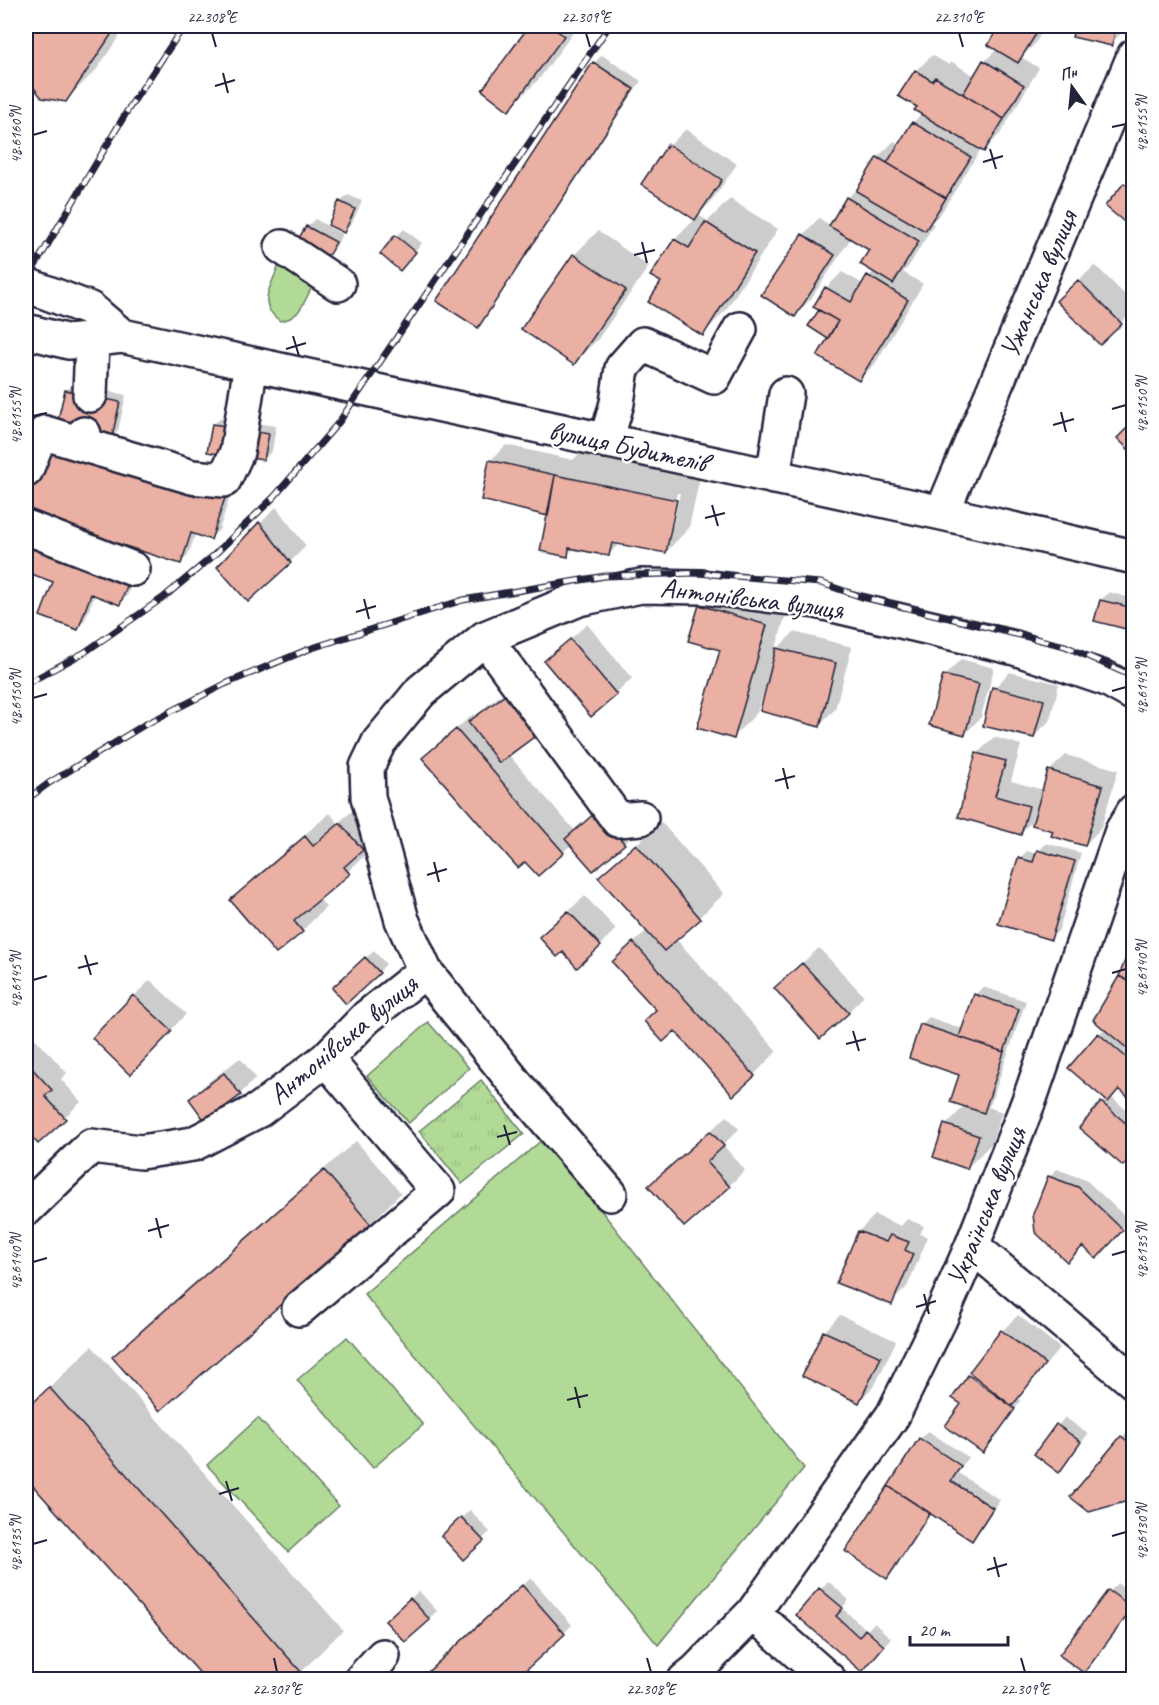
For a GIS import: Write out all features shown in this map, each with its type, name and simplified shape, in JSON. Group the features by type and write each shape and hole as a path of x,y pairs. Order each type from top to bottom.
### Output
{"street":[{"name":"Ужанська вулиця","path":"942,513 1134,56"},
{"path":"282,247 338,284"},
{"name":"вулиця Будителів","path":"32,286 90,309 107,338"},
{"path":"606,441 617,403 622,368 644,344 714,377 740,330"},
{"name":"вулиця Будителів","path":"26,331 69,342 107,338 251,364 942,513 1134,557"},
{"path":"90,395 107,338"},
{"path":"26,470 38,440 45,434 82,439 192,477 225,480 237,452 251,364"},
{"path":"773,477 786,394"},
{"path":"26,527 133,569"},
{"name":"Антонівська вулиця","path":"26,1209 91,1146 141,1152 193,1144 259,1110 326,1059 367,1017 425,971 402,920 368,797 367,767 379,742 421,691 485,638 579,599 641,586 702,587 816,601 1015,648 1107,679 1134,694"},
{"path":"485,638 618,820 641,818"},
{"name":"Українська вулиця","path":"685,1680 753,1613 893,1414 939,1321 972,1246 1030,1098 1122,831 1134,811"},
{"path":"425,971 519,1088 610,1194"},
{"path":"299,1309 438,1191 326,1059"},
{"path":"972,1246 1134,1382"},
{"path":"753,1613 829,1680"},
{"path":"361,1680 383,1656"}],"green space":[{"path":"279,265 312,287 297,313 293,317 280,321 268,308 267,301"},
{"path":"428,1022 469,1068 409,1123 367,1076"},
{"path":"481,1080 524,1134 462,1184 419,1131"},
{"path":"544,1138 804,1468 658,1645 364,1294"},
{"path":"347,1337 423,1425 373,1468 297,1380"},
{"path":"258,1418 339,1506 288,1552 207,1465"}],"building":[{"path":"27,26 117,26 66,102 42,98 26,78"},
{"path":"529,26 551,26 564,36 509,111 482,90"},
{"path":"982,26 1041,26 1018,63 988,45 995,33"},
{"path":"1075,26 1116,26 1112,46 1072,37"},
{"path":"983,60 1024,85 1004,119 963,94"},
{"path":"593,62 634,89 478,328 436,301"},
{"path":"915,70 932,81 935,77 1004,119 984,152 914,110 917,107 898,96"},
{"path":"912,122 971,157 946,198 887,163"},
{"path":"668,144 722,180 695,220 641,184"},
{"path":"877,157 946,198 925,231 856,191"},
{"path":"1124,183 1134,191 1134,230 1105,206"},
{"path":"846,197 919,241 893,284 860,264 869,250 829,226"},
{"path":"339,201 355,209 344,233 328,225"},
{"path":"705,222 755,253 703,336 648,302 661,282 650,276 674,239 689,248"},
{"path":"306,226 336,242 328,256 298,240"},
{"path":"802,234 835,255 795,317 761,295"},
{"path":"395,235 416,252 400,271 380,254"},
{"path":"573,254 626,290 574,365 521,329"},
{"path":"867,275 908,300 859,381 817,356 838,321 813,307 825,287 851,302"},
{"path":"1078,280 1122,324 1100,345 1056,301"},
{"path":"819,310 838,321 828,339 808,326"},
{"path":"65,390 120,402 111,441 56,428"},
{"path":"1134,421 1134,455 1117,438"},
{"path":"212,424 233,427 228,456 207,452"},
{"path":"252,431 269,434 264,460 248,458"},
{"path":"44,439 225,498 211,540 191,533 181,564 26,514 26,494"},
{"path":"489,460 555,475 548,516 481,500"},
{"path":"555,475 677,500 666,553 612,543 609,556 569,548 568,557 540,551"},
{"path":"259,522 291,563 248,602 217,567"},
{"path":"26,535 131,575 120,605 91,594 78,630 40,616 53,582 26,572"},
{"path":"1100,600 1134,608 1134,631 1094,621"},
{"path":"699,605 767,625 734,739 697,728 720,650 688,641"},
{"path":"570,639 617,695 591,717 544,661"},
{"path":"776,648 836,663 820,727 760,711"},
{"path":"943,675 979,684 965,735 929,725"},
{"path":"992,687 1044,700 1034,738 983,726"},
{"path":"508,693 538,734 499,763 468,722"},
{"path":"456,729 564,853 538,876 525,862 518,868 422,758"},
{"path":"976,753 1006,761 995,796 1029,806 1021,835 958,817"},
{"path":"1048,770 1103,786 1085,846 1051,836 1053,831 1032,825"},
{"path":"596,812 625,844 593,871 565,839"},
{"path":"340,823 363,850 344,867 350,874 294,921 303,932 276,954 230,900 305,836 313,846"},
{"path":"636,844 701,919 664,951 598,877"},
{"path":"1037,850 1075,861 1051,940 998,924 1018,858 1033,862"},
{"path":"568,911 601,946 577,968 563,952 557,957 539,937"},
{"path":"1134,937 1134,984 1119,976"},
{"path":"633,942 755,1076 733,1096 675,1031 663,1042 644,1021 656,1010 612,962"},
{"path":"365,957 380,973 346,1004 332,988"},
{"path":"802,963 849,1013 820,1039 774,988"},
{"path":"1119,976 1134,984 1134,1054 1093,1020"},
{"path":"974,994 1019,1009 1004,1052 959,1037"},
{"path":"133,995 172,1031 130,1075 92,1038"},
{"path":"920,1024 1004,1052 984,1113 950,1102 959,1075 909,1058"},
{"path":"1098,1033 1134,1064 1134,1102 1119,1089 1108,1102 1068,1068"},
{"path":"26,1062 52,1090 45,1096 66,1119 38,1144 26,1131"},
{"path":"224,1073 241,1095 205,1121 189,1099"},
{"path":"1101,1102 1134,1130 1134,1153 1123,1166 1079,1128"},
{"path":"944,1124 979,1136 967,1169 933,1157"},
{"path":"710,1131 724,1146 707,1162 730,1187 684,1227 648,1186"},
{"path":"324,1170 371,1225 160,1411 112,1357"},
{"path":"1048,1176 1078,1187 1123,1230 1096,1259 1083,1246 1067,1262 1035,1232 1033,1214"},
{"path":"858,1231 886,1242 890,1235 909,1242 905,1250 913,1254 892,1305 836,1283"},
{"path":"1001,1330 1045,1364 1012,1406 969,1372"},
{"path":"823,1331 881,1357 859,1403 802,1376"},
{"path":"968,1375 1015,1409 983,1453 945,1426 961,1404 952,1398"},
{"path":"49,1387 302,1673 295,1680 206,1680 26,1478 26,1410"},
{"path":"1056,1424 1081,1442 1059,1473 1034,1454"},
{"path":"1121,1436 1134,1446 1134,1494 1128,1501 1089,1512 1070,1497"},
{"path":"919,1438 961,1466 951,1481 993,1508 972,1541 888,1486"},
{"path":"888,1486 930,1513 887,1579 845,1551"},
{"path":"461,1517 484,1541 463,1560 441,1536"},
{"path":"522,1585 565,1634 515,1680 419,1680"},
{"path":"819,1588 843,1608 836,1616 859,1637 865,1629 884,1646 862,1672 796,1615"},
{"path":"1108,1590 1133,1608 1084,1673 1059,1655"},
{"path":"410,1598 430,1620 405,1642 385,1621"}],"railway":[{"path":"26,281 129,108 184,26"},
{"path":"26,684 85,652 164,597 212,557 274,497 339,422 609,26"},
{"path":"26,800 49,783 144,725 225,684 309,649 463,600 605,576 697,573 821,583 862,597 1065,646 1134,677"}]}
